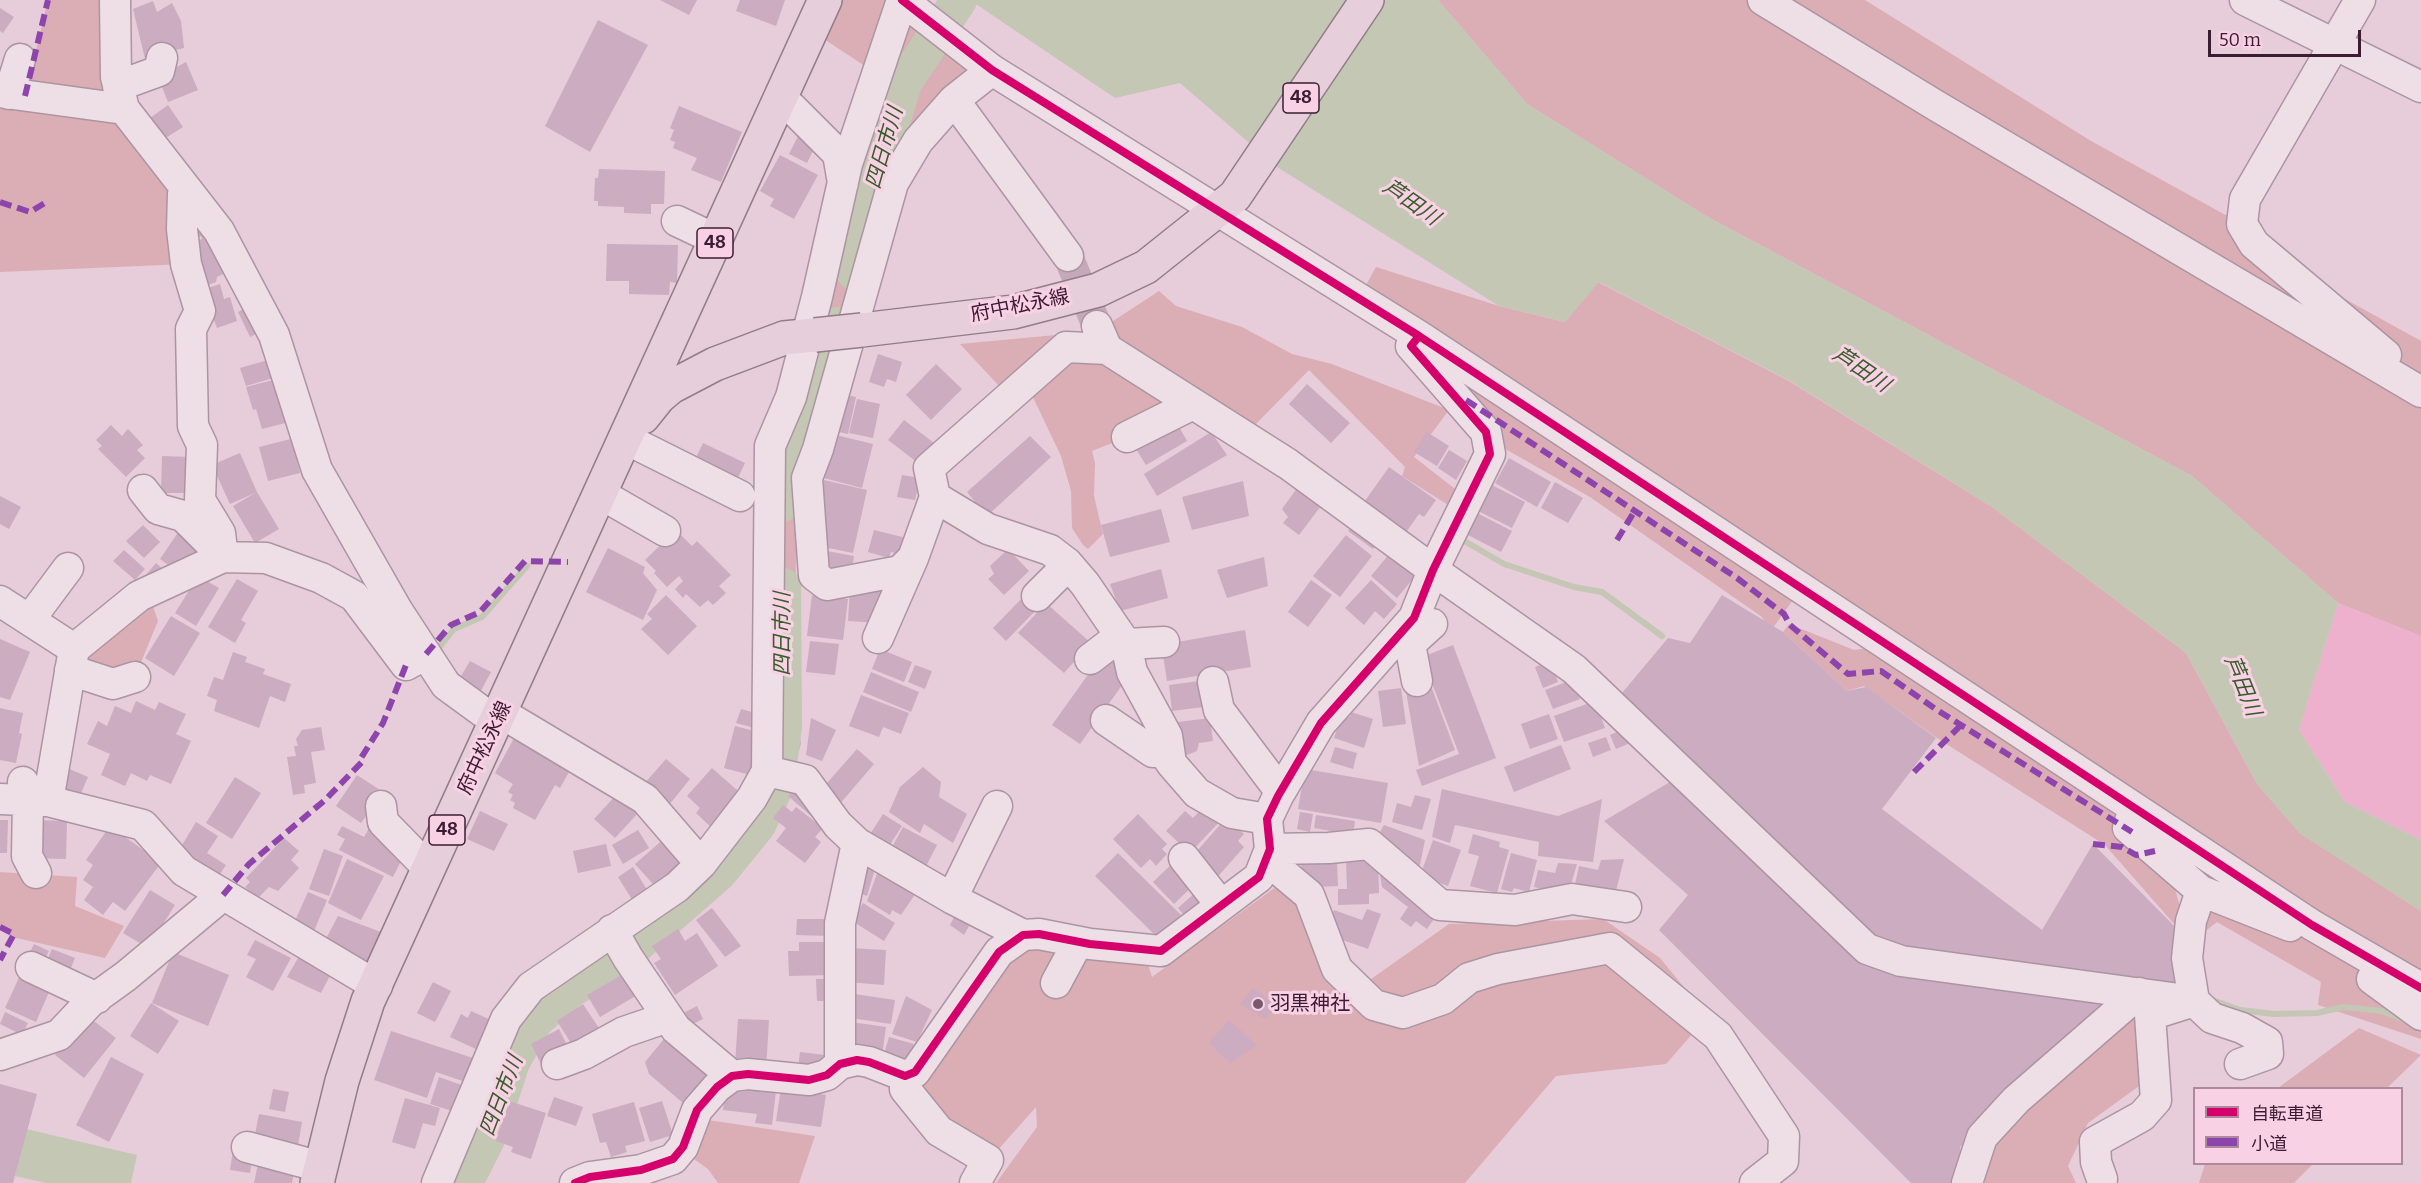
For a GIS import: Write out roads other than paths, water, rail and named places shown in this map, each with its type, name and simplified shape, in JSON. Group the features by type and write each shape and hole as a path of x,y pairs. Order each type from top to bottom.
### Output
{"main road":[{"name":"府中松永線","path":"319,1175 342,1081 368,1001 499,718 600,489 627,439 825,0"},
{"name":"府中松永線","path":"627,439 642,417 671,387 715,364 774,341 1012,312 1098,290 1146,267 1226,203 1367,0"}],"street":[{"path":"1763,0 1935,105 2421,392"},
{"path":"2244,0 2421,87"},
{"path":"2360,0 2245,200 2242,224 2254,244 2388,357 2391,375"},
{"path":"437,1183 507,1019 532,986 620,945 701,864 752,798 779,773 770,446 791,396 811,335 847,164 905,3 992,69 1226,203 1419,336 2312,925 2421,988"},
{"path":"122,4 116,77 187,190 219,231 274,334 317,470 397,610 446,685 487,715 513,720 645,799 701,864"},
{"path":"131,101 159,71 162,58"},
{"path":"20,59 4,93 131,101"},
{"path":"913,558 900,570 827,585 814,574 807,478 818,449 893,183 918,141 954,100 992,69"},
{"path":"781,97 838,154 843,183"},
{"path":"954,100 1068,256"},
{"path":"187,190 183,194 182,229 186,264 200,310 191,329 192,426 202,445 200,500 220,533 214,568"},
{"path":"677,221 717,240"},
{"path":"779,773 805,780 838,825 857,843 1023,935 1040,934 1078,942 1161,951 1259,877 1268,854 1268,819 1280,791 1321,723 1414,618 1433,570 1490,454 1486,432 1411,346 1419,336"},
{"path":"878,638 913,558 935,497 929,468 1065,347 1102,337 1194,404 1288,464 1574,669 1867,949 1901,961 2194,1001 2212,1018 2242,1028 2267,1042 2268,1054 2240,1064"},
{"path":"1127,437 1194,404"},
{"path":"627,439 740,496"},
{"path":"600,489 665,531"},
{"path":"143,490 158,508 183,516 214,568"},
{"path":"935,497 988,529 1060,558 1123,640 1132,672 1167,736 1171,763"},
{"path":"189,505 208,526 214,568"},
{"path":"36,873 27,856 25,796 72,659 139,596 214,568 266,558 321,578 354,596 406,665 426,654"},
{"path":"1031,588 1060,558"},
{"path":"30,619 68,568"},
{"path":"1417,681 1410,644 1432,624 1433,570"},
{"path":"1,602 30,619 72,659 113,684 135,677"},
{"path":"1090,659 1123,640 1164,642"},
{"path":"1213,682 1219,710 1228,734 1280,791"},
{"path":"1106,720 1153,752 1164,752 1197,793 1232,813 1268,819"},
{"path":"25,796 143,825 184,872 376,986"},
{"path":"381,806 383,822 429,869"},
{"path":"952,897 997,806"},
{"path":"2134,808 2128,828 2201,891 2292,926 2312,925"},
{"path":"840,1064 840,923 857,843"},
{"path":"1268,854 1369,844 1440,905 1515,910 1572,899 1626,907"},
{"path":"1268,854 1310,895 1337,969 1374,1005 1403,1013 1443,999 1469,978 1498,969 1610,948 1718,1036 1784,1136 1783,1161 1755,1183"},
{"path":"1184,858 1221,905"},
{"path":"2194,1001 2187,958 2191,921 2201,891"},
{"path":"0,1055 59,1035 97,998 223,896"},
{"path":"575,1183 590,1178 641,1170 673,1159 683,1147 697,1110 717,1087 732,1076 748,1074 809,1080 827,1075 840,1064 857,1060 905,1076 915,1072 999,952 1023,935"},
{"path":"1056,984 1078,942"},
{"path":"620,945 676,1029 732,1076"},
{"path":"2360,953 2358,969 2421,1015"},
{"path":"31,967 97,998"},
{"path":"1967,1183 1982,1137 2016,1100 2139,993"},
{"path":"2102,1179 2096,1162 2095,1142 2142,1116 2156,1100 2150,1015 2194,1001"},
{"path":"557,1064 584,1054 624,1032 668,1017"},
{"path":"905,1076 905,1089 939,1131 988,1160 975,1183"},
{"path":"247,1147 319,1175"}],"water":[{"name":"芦田川","path":"970,0 1438,0 1527,104 1706,216 2192,476 2338,603 2299,730 2345,802 2421,840 2421,911 2300,834 2257,784 2186,653 1992,507 1790,381 1599,282 1565,322 1499,306 1277,167 1180,83 1115,98"},
{"path":"26,1129 137,1155 131,1183 46,1183 15,1176"}],"waterway":[{"name":"四日市川","path":"854,272 872,191 904,83 959,0"},
{"name":"四日市川","path":"782,504 782,462 802,429 825,369 838,325"},
{"path":"1461,539 1504,564 1574,587 1602,592 1662,636"},
{"path":"434,654 454,629 482,617 527,566"},
{"name":"四日市川","path":"465,1183 487,1139 512,1062 535,1021 570,990 617,962 719,873 758,825 776,786 784,726 783,586"},
{"path":"2207,998 2240,1010 2274,1014 2317,1013 2343,1007 2382,1011 2407,1021"}],"tunnel":[{"path":"1068,256 1097,326"}],"place":[{"name":"羽黒神社","path":"1258,1004"}]}
